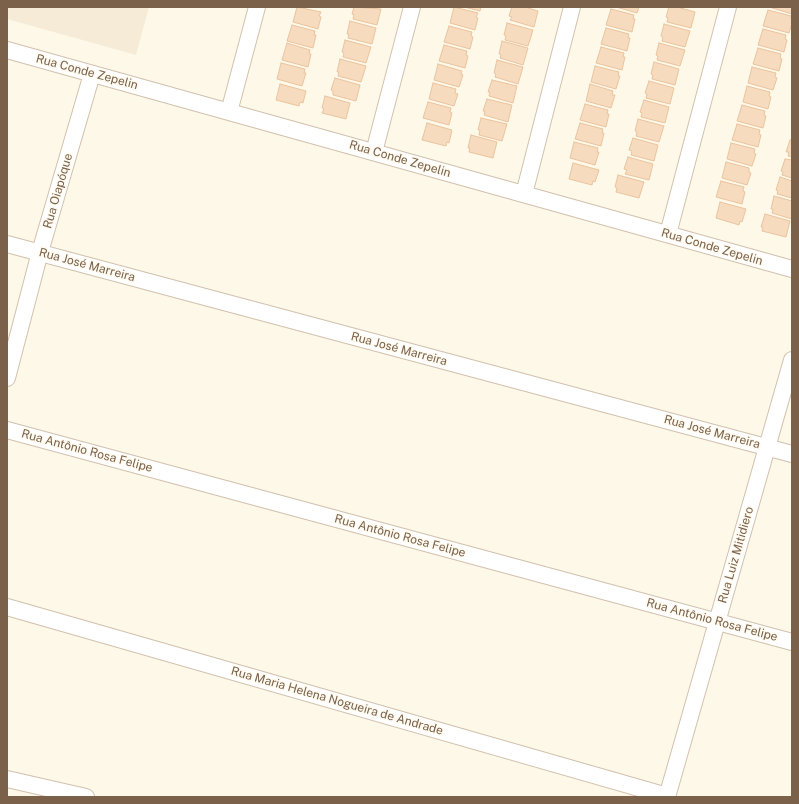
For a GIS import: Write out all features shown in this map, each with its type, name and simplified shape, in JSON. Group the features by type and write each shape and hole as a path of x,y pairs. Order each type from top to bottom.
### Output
{"street":[{"path":"229,112 257,7"},
{"path":"374,152 412,7"},
{"path":"524,194 572,7"},
{"path":"668,234 728,7"},
{"name":"Rua Conde Zepelin","path":"7,50 792,269"},
{"name":"Rua Oiapóque","path":"7,378 40,252 92,74"},
{"name":"Rua José Marreira","path":"7,244 792,454"},
{"name":"Rua Luiz Mitidiero","path":"667,796 792,360"},
{"name":"Rua Antônio Rosa Felipe","path":"7,430 792,642"},
{"name":"Rua Maria Helena Nogueira de Andrade","path":"7,607 667,796"},
{"path":"7,779 64,794 86,797"}],"shaded area":[{"path":"7,7 149,7 136,55 7,19"}],"building":[{"path":"297,7 321,12 319,16 321,17 318,29 293,22"},
{"path":"354,7 381,9 377,25 353,19 354,15 352,14"},
{"path":"454,7 478,13 476,17 478,18 475,30 450,23"},
{"path":"464,7 481,7 480,11"},
{"path":"512,7 525,7 538,11 534,27 510,20 512,17 509,16"},
{"path":"616,7 639,7 637,13"},
{"path":"669,7 677,7 695,12 691,28 667,22 668,18 666,17"},
{"path":"769,7 792,7 792,14"},
{"path":"611,9 634,15 633,19 635,19 632,32 606,25"},
{"path":"768,10 791,16 792,23 789,33 763,26"},
{"path":"350,21 376,28 372,44 348,38 349,34 347,34"},
{"path":"507,23 533,30 528,46 505,40 506,36 504,35"},
{"path":"664,24 690,31 685,47 662,41 663,37 661,36"},
{"path":"292,25 315,31 314,35 316,35 313,48 287,41"},
{"path":"449,26 472,32 471,36 473,37 470,49 444,42"},
{"path":"606,28 629,34 628,38 630,38 627,51 601,44"},
{"path":"763,29 786,35 785,39 787,40 784,52 758,45"},
{"path":"345,40 371,47 366,63 343,57 344,53 342,52"},
{"path":"502,41 528,48 523,65 500,58 501,55 499,54"},
{"path":"287,43 310,50 309,54 311,54 308,67 282,60"},
{"path":"659,43 685,50 680,66 657,60 658,56 656,55"},
{"path":"444,45 467,51 466,55 468,56 465,68 439,61"},
{"path":"601,47 624,53 623,57 625,57 622,70 596,63"},
{"path":"758,48 781,54 780,58 782,59 779,71 753,64"},
{"path":"340,59 366,66 361,82 338,76 339,72 337,72"},
{"path":"497,60 523,67 518,84 495,77 496,74 494,73"},
{"path":"654,62 679,69 675,85 652,79 653,75 651,74"},
{"path":"281,63 305,69 304,73 306,73 302,86 277,79"},
{"path":"438,64 462,71 461,74 463,75 459,87 434,80"},
{"path":"595,66 619,72 618,76 620,76 616,89 591,82"},
{"path":"752,67 776,73 775,77 777,78 773,90 748,83"},
{"path":"335,78 360,85 356,101 333,95 333,91 331,90"},
{"path":"492,80 517,86 513,103 489,96 490,92 488,92"},
{"path":"649,81 674,88 670,104 646,98 647,94 645,93"},
{"path":"433,83 456,89 455,93 458,94 454,106 429,99"},
{"path":"280,84 306,91 303,103 300,102 299,106 276,100"},
{"path":"590,84 613,91 612,95 615,95 611,108 586,101"},
{"path":"747,86 770,92 769,96 771,97 768,109 743,102"},
{"path":"325,96 350,103 346,119 322,113 324,109 322,108"},
{"path":"487,99 512,105 508,122 484,115 485,111 483,111"},
{"path":"644,100 669,107 665,123 641,117 642,113 640,112"},
{"path":"428,102 451,108 450,112 452,113 449,125 423,118"},
{"path":"585,104 608,110 607,114 609,114 606,127 580,120"},
{"path":"742,105 765,111 764,115 766,116 763,128 737,121"},
{"path":"481,118 507,124 502,141 479,135 480,130 478,130"},
{"path":"638,119 664,126 659,142 636,136 637,132 635,131"},
{"path":"427,123 452,130 449,143 447,142 446,146 422,140"},
{"path":"580,123 603,129 602,133 604,133 601,146 575,139"},
{"path":"737,124 760,130 759,134 761,135 758,147 732,140"},
{"path":"471,135 497,142 493,158 469,152 470,148 468,148"},
{"path":"633,138 658,145 654,161 631,155 632,151 629,150"},
{"path":"790,140 792,140 792,157 788,156 789,152 786,152"},
{"path":"574,142 598,148 597,152 599,152 595,165 570,158"},
{"path":"731,143 755,149 754,153 756,154 752,166 727,159"},
{"path":"628,157 653,164 649,180 625,174 627,170 624,169"},
{"path":"785,159 792,160 792,178 782,175 783,172 781,171"},
{"path":"726,162 749,168 749,172 751,173 747,185 722,178"},
{"path":"573,163 599,170 595,182 593,181 592,185 569,179"},
{"path":"618,175 644,182 639,198 616,192 617,188 615,187"},
{"path":"780,177 792,181 792,198 777,194 778,191 776,190"},
{"path":"721,181 744,187 743,191 745,192 742,204 716,197"},
{"path":"774,196 792,201 792,219 772,213 773,209 771,209"},
{"path":"720,202 746,209 742,222 740,221 739,225 716,218"},
{"path":"765,214 790,221 786,237 762,231 763,227 761,227"}]}
